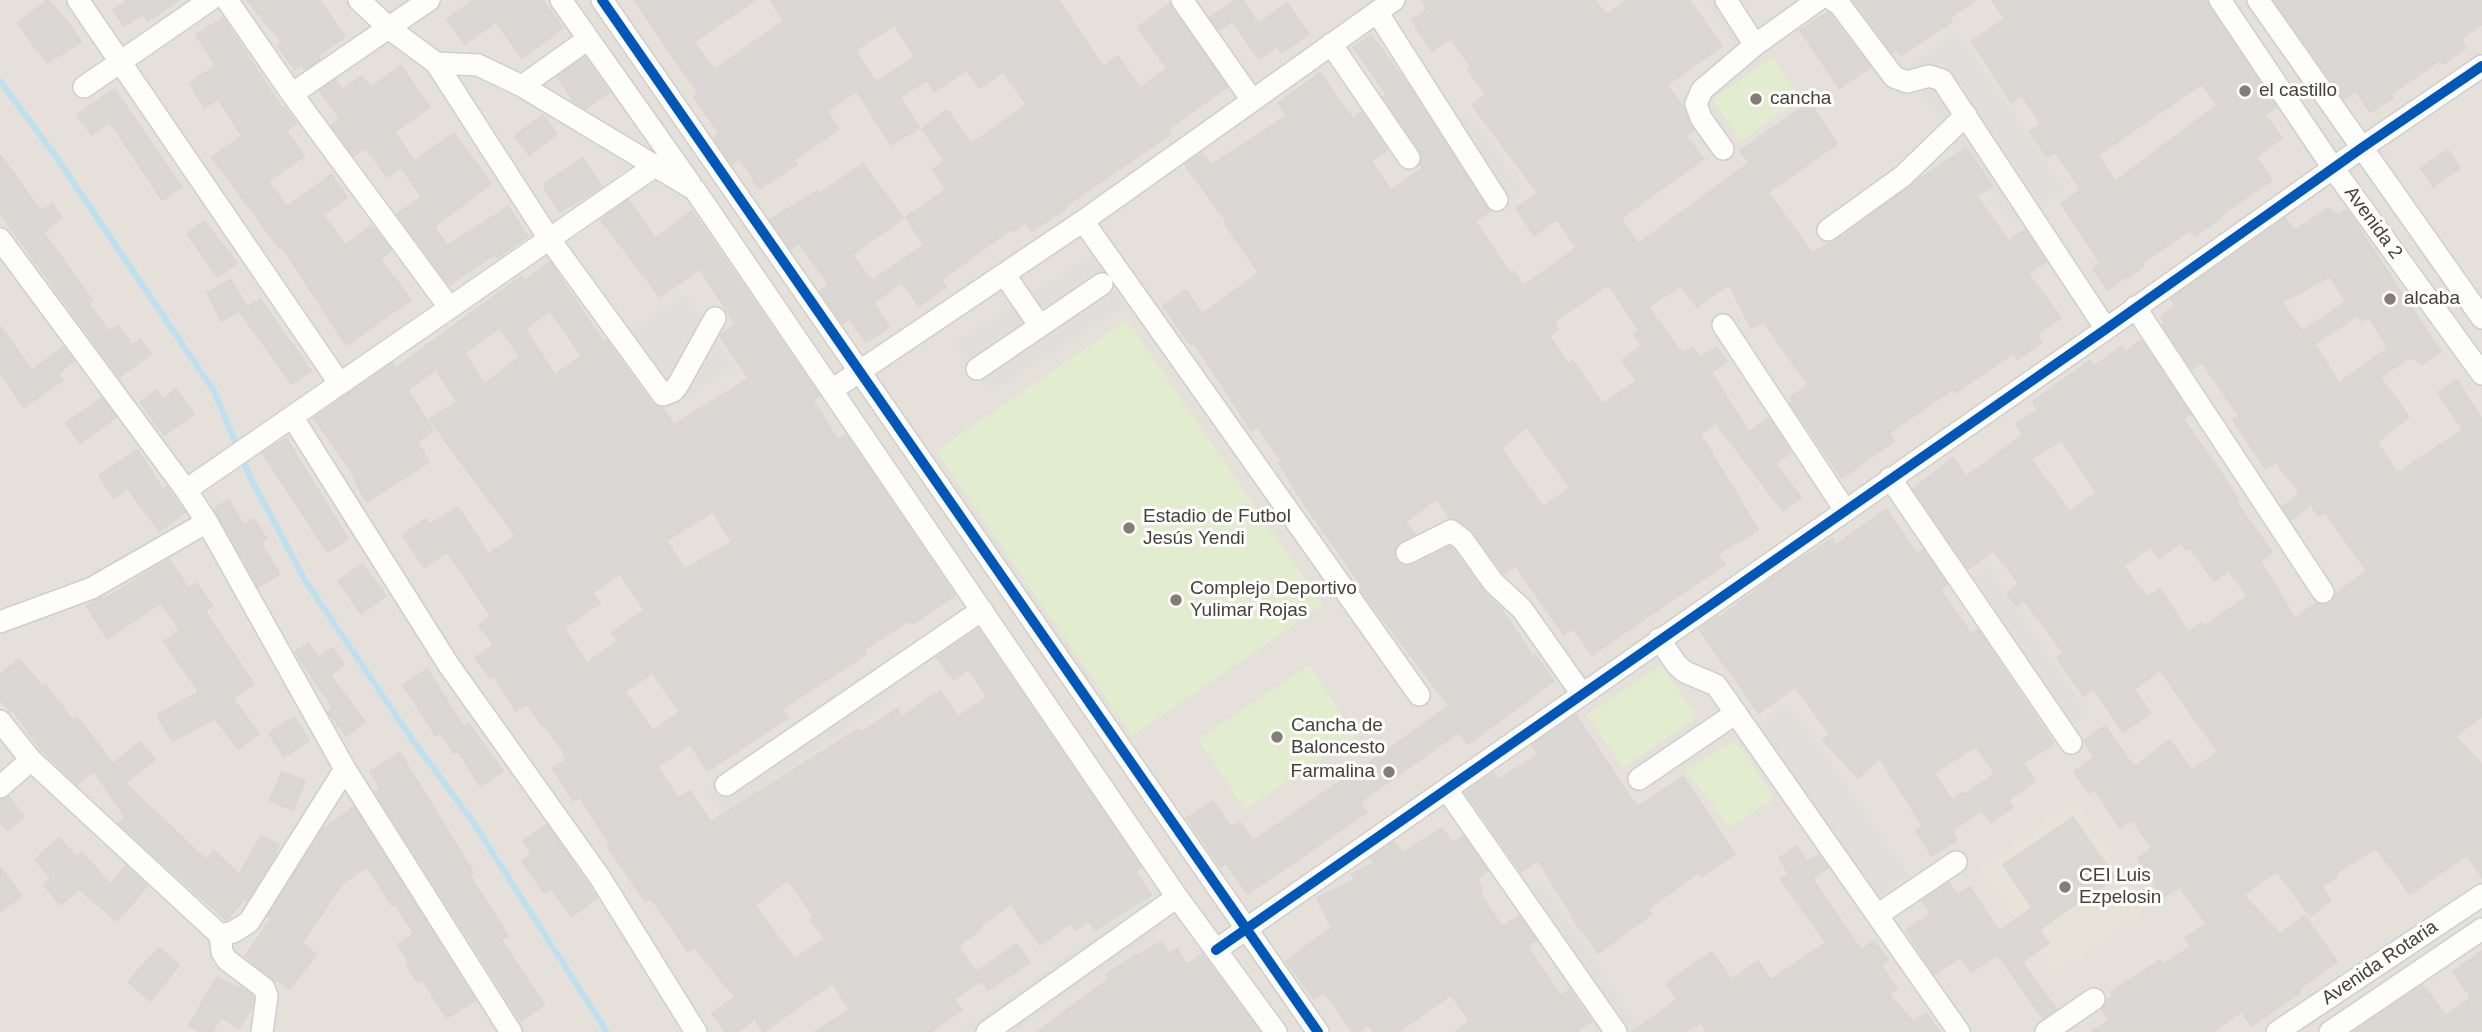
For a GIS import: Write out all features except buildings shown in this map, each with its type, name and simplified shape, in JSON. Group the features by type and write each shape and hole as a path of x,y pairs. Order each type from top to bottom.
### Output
{"street":[{"path":"78,0 340,384"},
{"path":"84,88 120,60 210,0"},
{"path":"227,0 292,94 449,307"},
{"path":"359,0 390,29 436,63 550,240 663,396 678,385 715,318"},
{"path":"292,94 429,0"},
{"path":"561,0 695,190 1177,897 1276,1032"},
{"path":"603,0 858,372 1318,1032"},
{"path":"1182,0 1252,100"},
{"path":"1726,0 1755,45"},
{"path":"1723,149 1701,118 1696,104 1702,90 1755,45 1818,0"},
{"path":"1833,0 1840,5 1894,77 1907,82 1929,76 1942,80 2106,329"},
{"name":"Avenida 2","path":"2220,0 2333,168 2482,374"},
{"name":"Avenida 2","path":"2258,0 2482,318"},
{"path":"832,390 1083,221 1386,6 1497,200"},
{"path":"522,86 588,38"},
{"path":"1331,44 1409,158"},
{"path":"436,63 478,65 522,86 695,190"},
{"path":"1216,950 2106,329 2362,147 2482,66"},
{"path":"1828,230 1903,176 1966,116"},
{"path":"194,485 655,166"},
{"path":"1083,221 1419,695"},
{"path":"0,239 194,485 206,522 345,769 511,1032"},
{"path":"1004,274 1041,326"},
{"path":"977,369 1102,284"},
{"path":"2135,307 2323,592"},
{"path":"1723,325 1846,510"},
{"path":"285,422 448,664 599,876 696,1032"},
{"path":"1890,478 2071,743"},
{"path":"0,622 92,588 206,522"},
{"path":"1407,553 1451,531 1463,540 1493,582 1522,609 1582,694"},
{"path":"726,785 982,610"},
{"path":"1659,639 1685,672 1716,685 1959,1032"},
{"path":"1639,779 1736,713"},
{"path":"0,721 31,760 220,935 222,952 227,960 264,988 267,996 262,1032"},
{"path":"0,787 31,760"},
{"path":"220,935 233,932 249,922 345,769"},
{"path":"1447,790 1616,1032"},
{"path":"1879,915 1956,862"},
{"name":"Avenida Rotaria","path":"2277,1032 2482,895"},
{"path":"987,1032 1177,897"},
{"name":"Avenida Rotaria","path":"2330,1032 2482,929"},
{"path":"2046,1032 2094,999"}],"shaded area":[{"path":"0,0 2482,0 2482,1032 0,1032"},
{"path":"1705,0 1739,0 1764,35 1740,51"},
{"path":"1958,32 2066,189 2013,225 1905,69"},
{"path":"1469,113 1522,190 1499,206 1445,129"},
{"path":"1092,254 1125,306 989,394 955,342"},
{"path":"686,294 734,368 674,406 626,333"},
{"path":"1989,565 2089,715 2060,735 1960,584"},
{"path":"871,667 891,697 722,815 703,788"},
{"path":"1789,703 1909,875 1877,897 1757,726"},
{"name":"CEI Luis Ezpelosin","path":"2074,801 2150,906 2056,974 1980,869"},
{"path":"1542,883 1641,1032 1597,1032 1512,903"},
{"path":"1147,899 1166,926 1016,1032 959,1032"}],"green space":[{"name":"cancha","path":"1772,57 1801,98 1741,141 1712,100"},
{"name":"Estadio de Futbol Jesús Yendi","path":"1127,320 1323,605 1132,736 936,451"},
{"name":"Cancha de Baloncesto","path":"1309,665 1356,736 1245,810 1198,739"},
{"path":"1661,665 1697,717 1623,768 1587,715"},
{"path":"1735,740 1775,798 1729,828 1686,770"}],"waterway":[{"path":"0,81 52,151 214,391 250,477 305,580 409,735 473,822 607,1032"}],"cycle path":[{"path":"602,0 1318,1032"},
{"path":"1216,950 2482,66"}],"place":[{"name":"el castillo","path":"2245,91"},
{"name":"cancha","path":"1756,99"},
{"name":"alcaba","path":"2390,299"},
{"name":"Estadio de Futbol Jesús Yendi","path":"1129,528"},
{"name":"Complejo Deportivo Yulimar Rojas","path":"1176,600"},
{"name":"Cancha de Baloncesto","path":"1277,737"},
{"name":"Farmalina","path":"1389,772"},
{"name":"CEI Luis Ezpelosin","path":"2065,887"}]}
